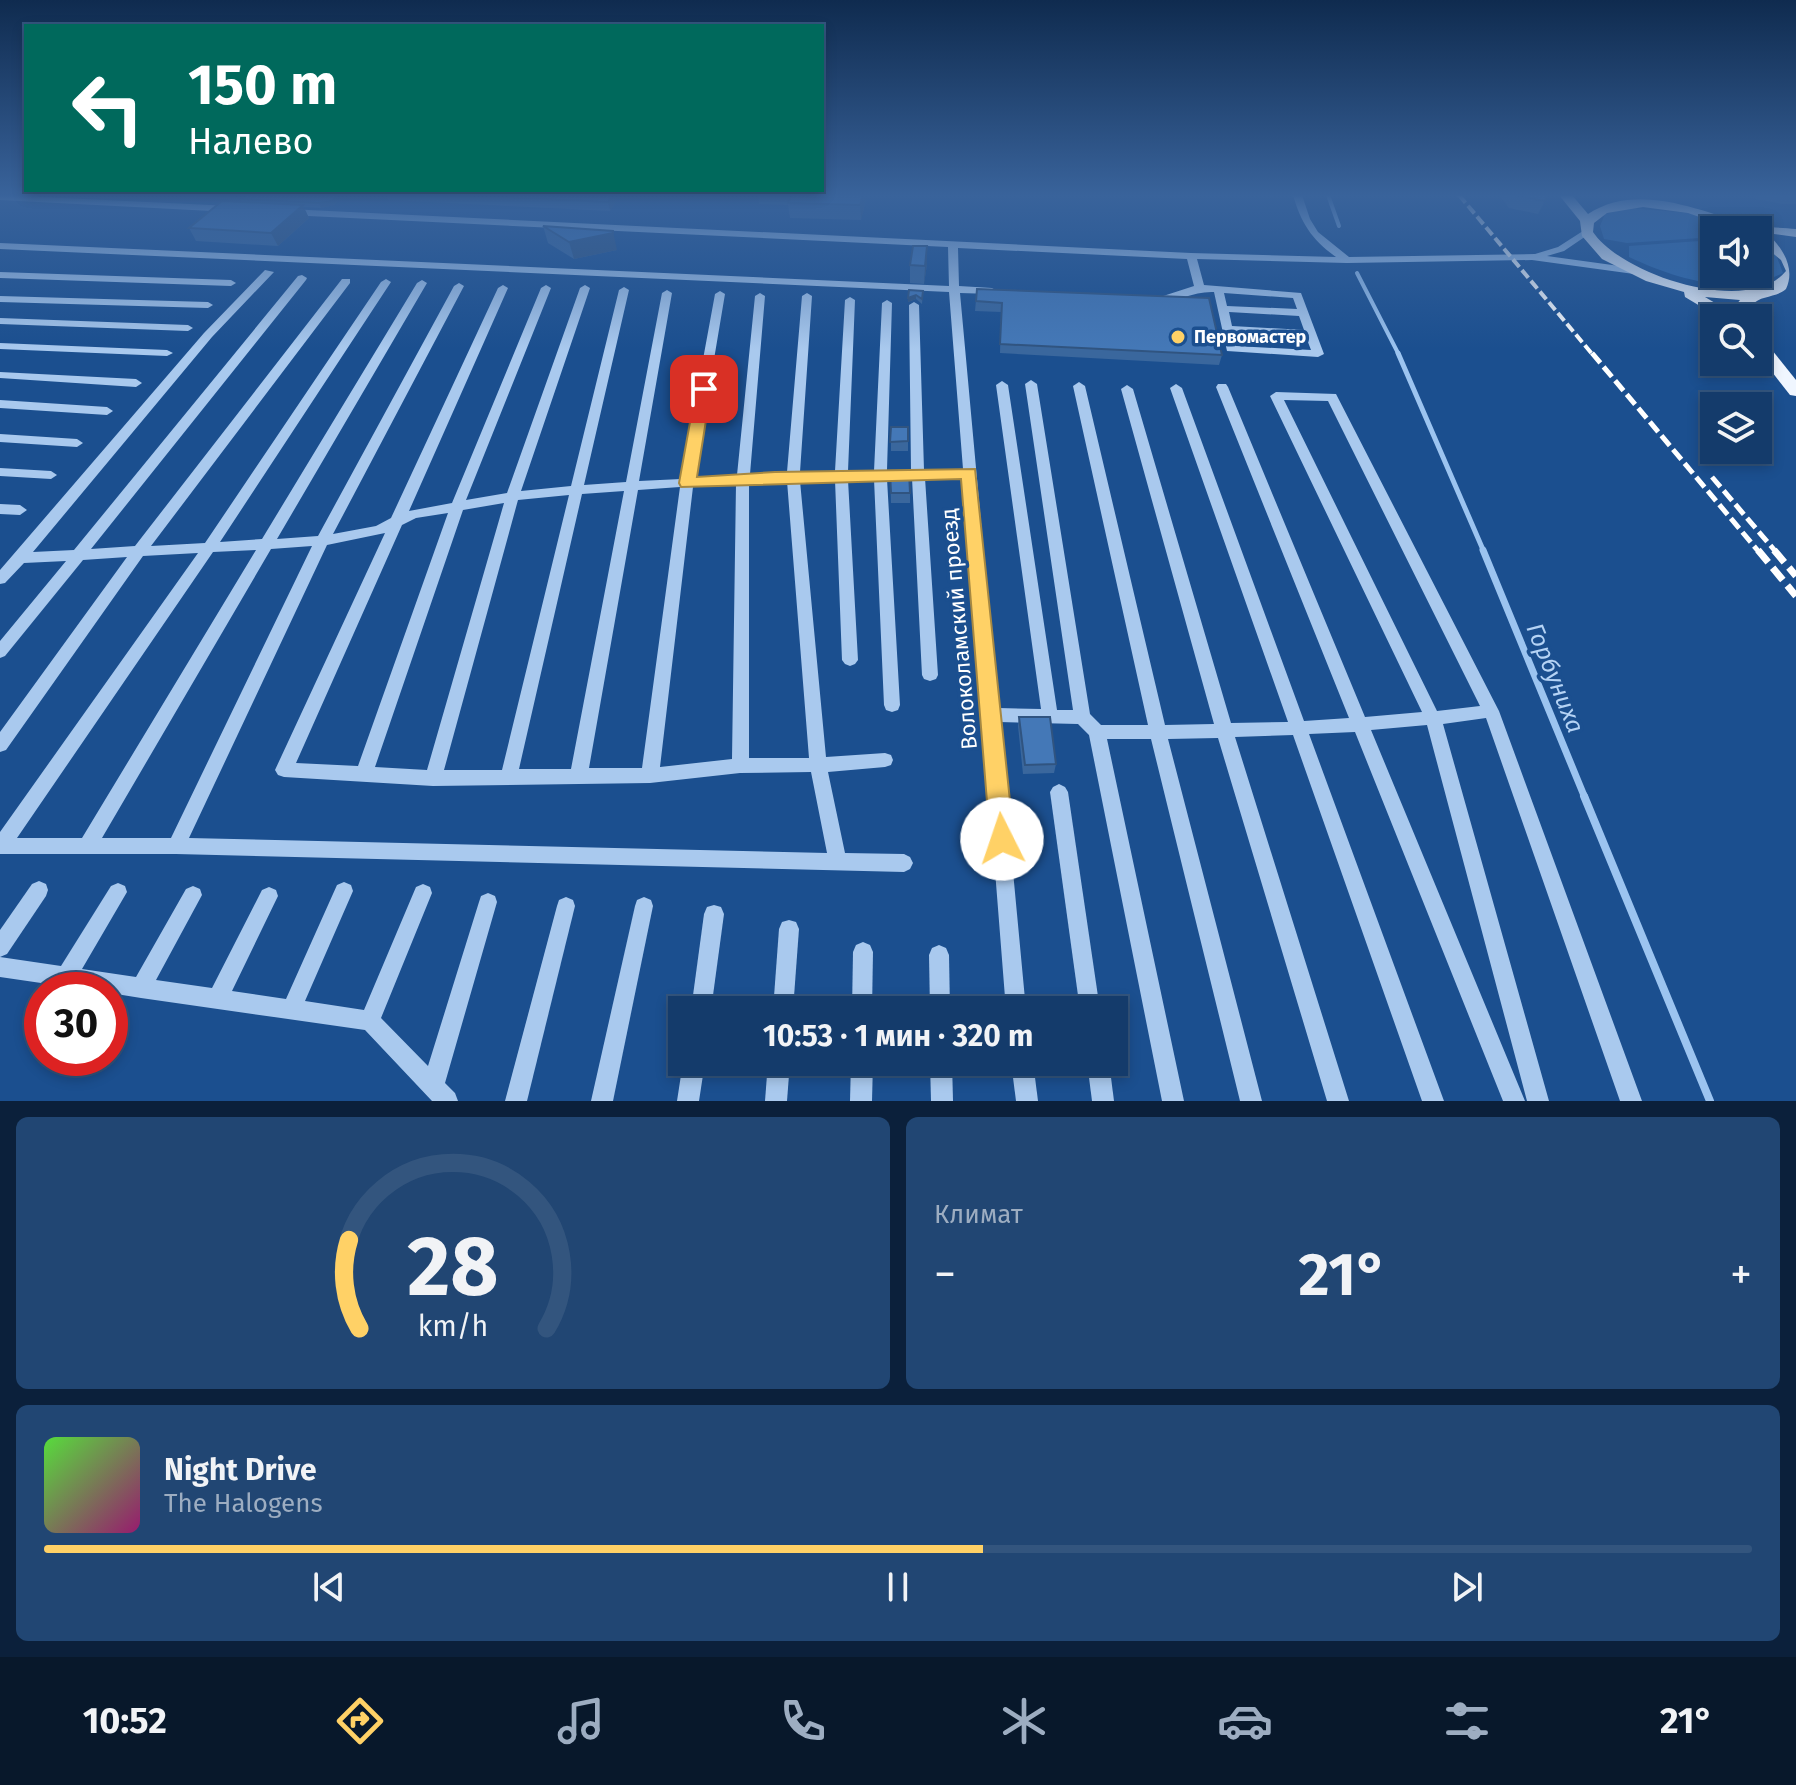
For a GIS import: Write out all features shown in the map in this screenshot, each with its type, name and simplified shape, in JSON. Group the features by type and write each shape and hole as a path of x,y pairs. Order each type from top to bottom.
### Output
{"main road":[{"path":"1601,246 1610,258 1672,285 1700,292 1752,295 1775,290 1789,282 1793,271 1792,254"},
{"path":"1672,285 1706,304"},
{"path":"1745,304 1752,295"},
{"path":"1772,361 1796,391"}],"street":[{"path":"8,246 1011,293"},
{"name":"Волоколамский проезд","path":"953,246 969,473 1015,996"},
{"path":"1000,246 1348,260 1532,257 1634,271"},
{"path":"1331,246 1348,260"},
{"path":"1532,257 1564,246"},
{"path":"1191,256 1200,288"},
{"path":"0,579 208,335 269,272"},
{"path":"0,275 231,283"},
{"path":"0,652 302,278"},
{"path":"0,745 137,554 346,281"},
{"path":"1,846 208,549 386,282"},
{"path":"88,845 422,283"},
{"path":"176,846 322,541 459,286"},
{"path":"503,288 394,522 284,770 433,778 650,775 740,766 885,760"},
{"path":"364,775 458,504 546,288"},
{"path":"433,778 513,496 585,288"},
{"path":"1154,300 1168,301 1200,288 1219,292 1297,295 1318,354 1231,349 1219,292"},
{"path":"509,775 624,290"},
{"path":"579,774 667,293"},
{"path":"650,775 687,483 720,294"},
{"path":"740,766 743,479 760,296"},
{"path":"807,296 793,477 818,765 838,861"},
{"path":"0,299 208,305"},
{"path":"850,300 841,476 850,660"},
{"path":"887,303 880,476 892,705"},
{"path":"914,305 918,475 930,675"},
{"path":"1223,309 1304,313"},
{"path":"0,321 188,328"},
{"path":"1227,329 1311,334"},
{"path":"0,346 167,353"},
{"path":"0,375 136,383"},
{"path":"1031,384 1082,717 1097,732 1173,1101"},
{"path":"1002,385 1050,715"},
{"path":"1079,386 1158,732 1251,1101"},
{"path":"1222,387 1514,1101"},
{"path":"1176,388 1433,1101"},
{"path":"1127,389 1225,732 1338,1101"},
{"path":"1538,1101 1433,719 1276,396 1332,397 1491,711 1631,1101"},
{"path":"0,404 107,411"},
{"path":"0,438 77,443"},
{"path":"0,472 51,475"},
{"path":"20,558 137,554 322,541 379,530 413,514 458,504 578,490 743,479 969,473"},
{"path":"0,509 20,510"},
{"path":"1097,732 1300,729 1433,719 1491,711"},
{"path":"992,715 1082,717"},
{"path":"1059,792 1088,996"},
{"path":"1,846 176,846 904,863"},
{"path":"0,947 39,890"},
{"path":"291,1010 344,891"},
{"path":"69,972 118,892"},
{"path":"370,1021 423,893"},
{"path":"141,988 193,895"},
{"path":"217,999 269,896"},
{"path":"440,1094 488,902"},
{"path":"516,1101 566,906"},
{"path":"602,1101 644,906"},
{"path":"703,996 714,914"},
{"path":"784,996 789,929"},
{"path":"862,996 863,952"},
{"path":"939,955 940,996"},
{"path":"0,967 33,972"},
{"path":"128,986 370,1021 440,1094"},
{"path":"688,1101 692,1076"},
{"path":"776,1101 778,1076"},
{"path":"861,1101 862,1076"},
{"path":"941,1076 942,1101"},
{"path":"1024,1076 1027,1101"},
{"path":"1100,1076 1103,1101"}],"shaded area":[{"path":"1629,246 1700,246 1700,281 1629,257"},
{"path":"1772,250 1775,252 1783,273 1772,277"}],"building":[{"path":"913,246 927,246 925,266 910,265"},
{"path":"977,289 1209,298 1222,355 1000,344 1002,303 976,301"},
{"path":"909,290 923,291 922,299 916,295 908,298"},
{"path":"891,427 908,427 908,441 890,442"},
{"path":"909,471 910,493 891,493 890,472"},
{"path":"1019,717 1050,717 1056,764 1025,765"}],"waterway":[{"name":"Горбуниха","path":"1357,273 1398,353"},
{"name":"Горбуниха","path":"1398,353 1484,552"},
{"name":"Горбуниха","path":"1483,550 1585,798"},
{"name":"Горбуниха","path":"1584,796 1710,1101"}],"railway":[{"path":"1502,246 1593,355"},
{"path":"1592,353 1759,552"},
{"path":"1712,477 1776,552"},
{"path":"1758,550 1796,596"},
{"path":"1774,550 1796,576"}],"place":[{"name":"Первомастер","path":"1178,337"}],"route":[{"path":"704,389 687,483 775,477 969,473 1002,839"}]}
